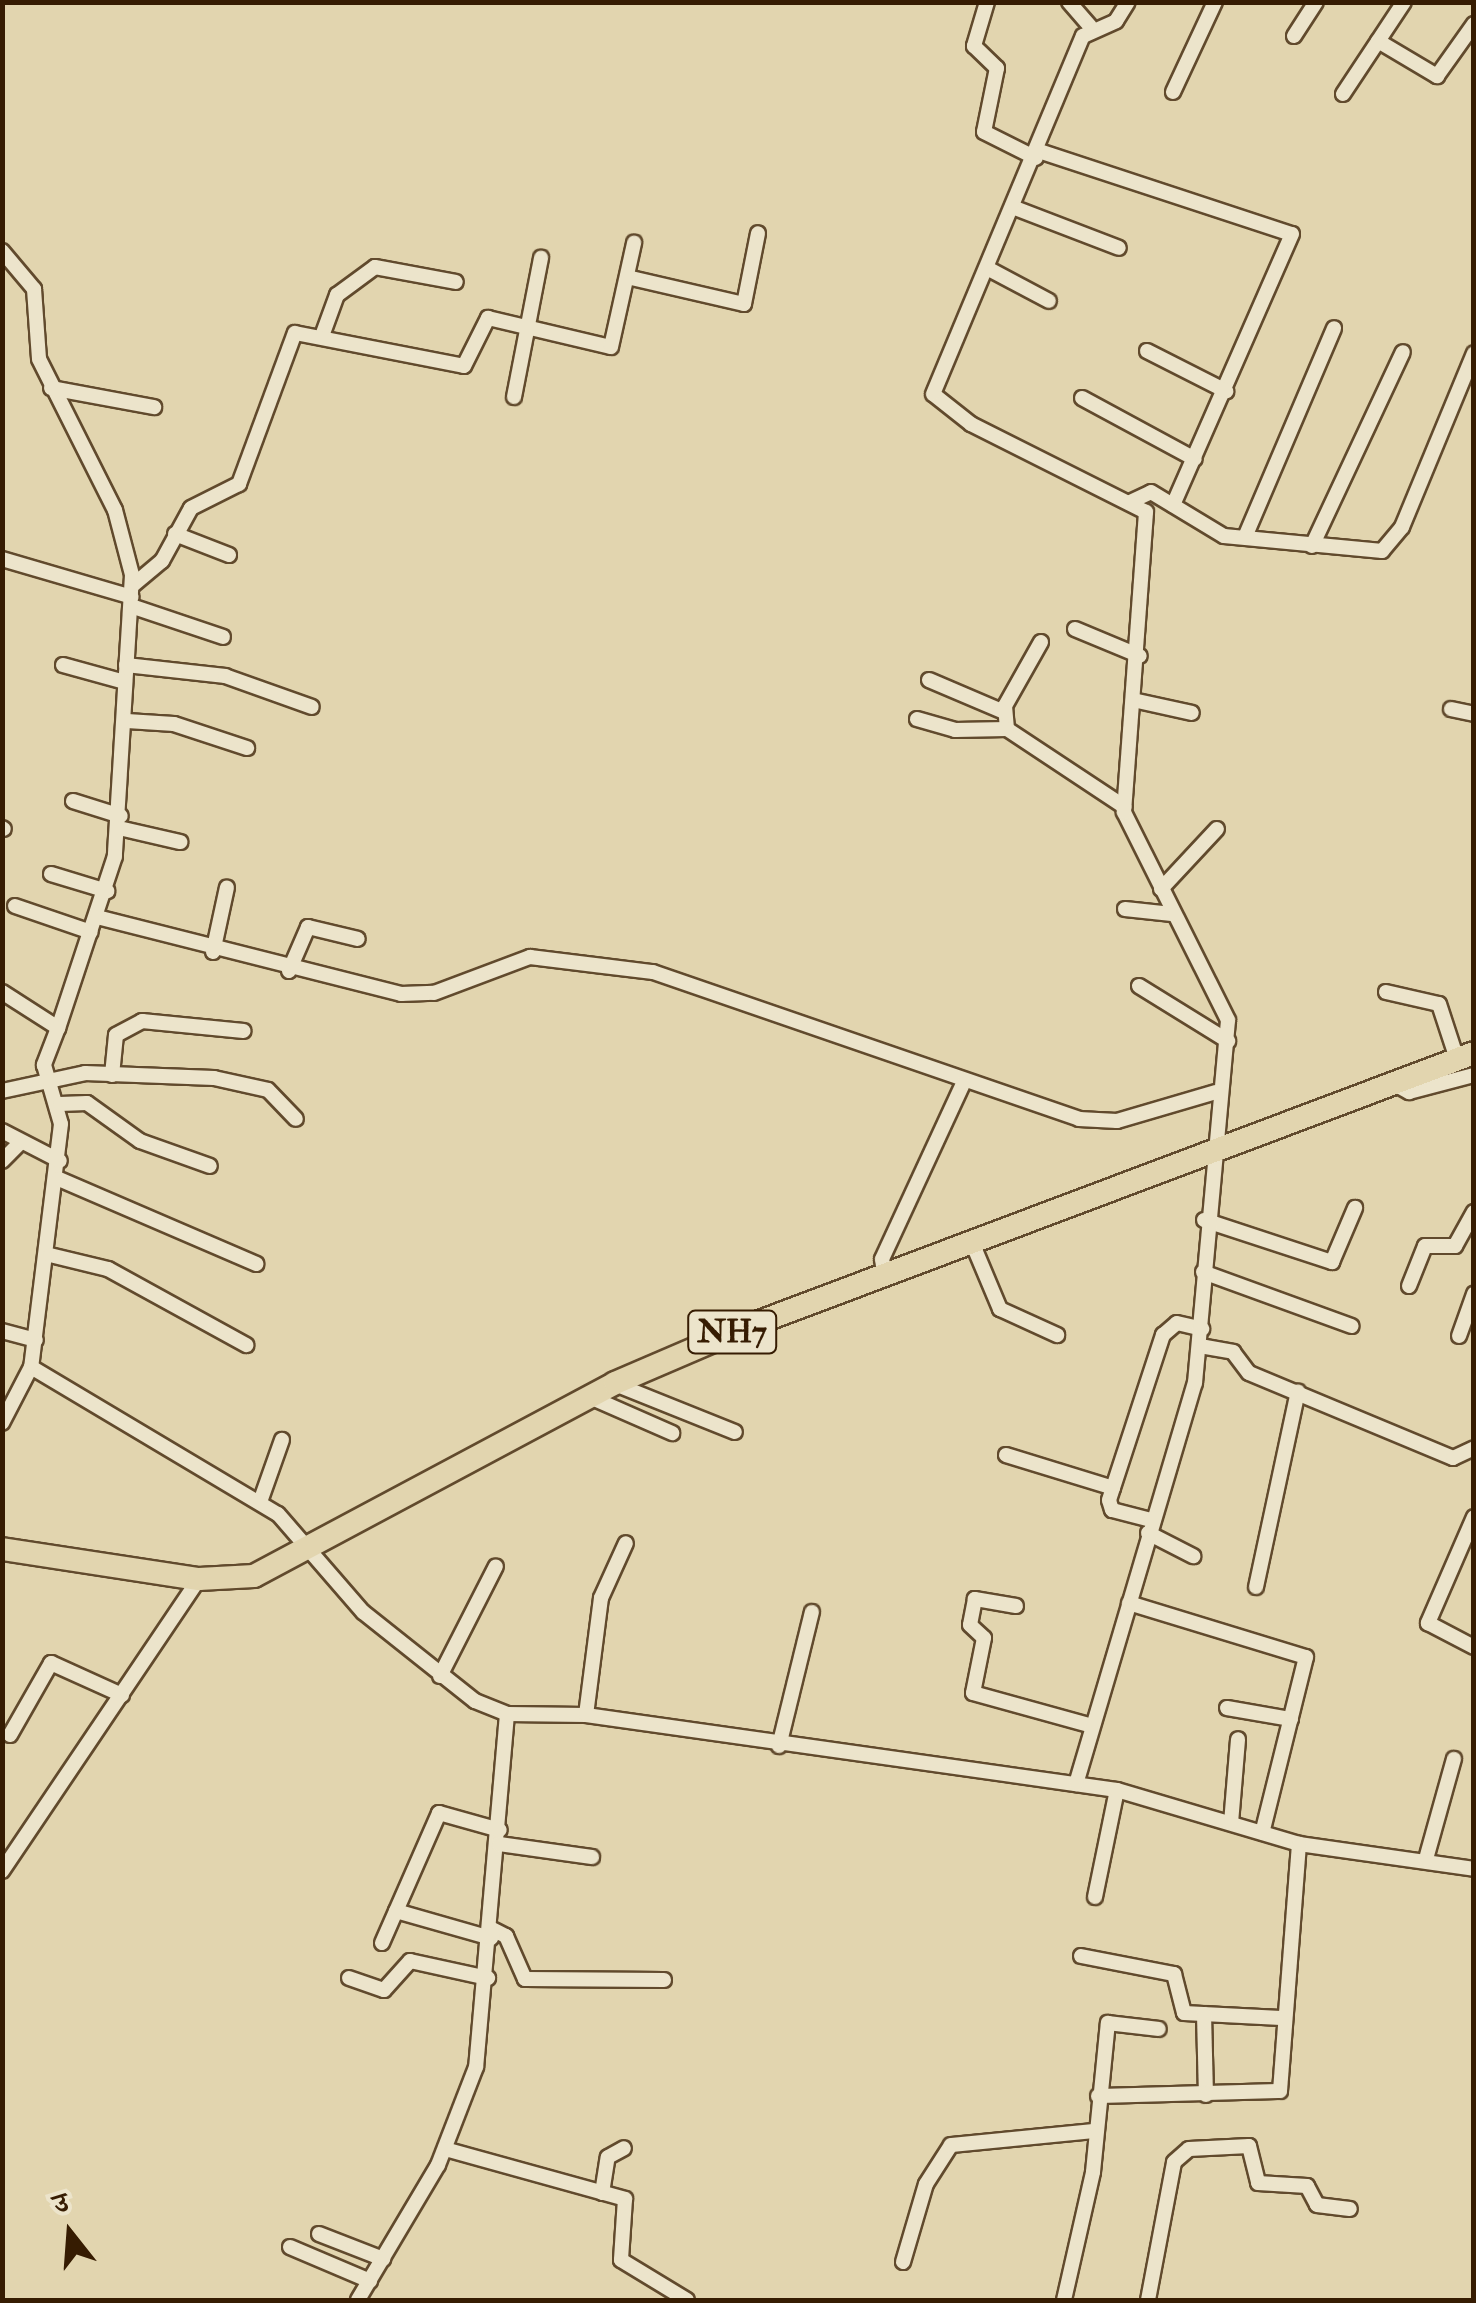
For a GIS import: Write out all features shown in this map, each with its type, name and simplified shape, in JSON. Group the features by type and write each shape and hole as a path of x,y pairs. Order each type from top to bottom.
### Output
{"highway":[{"name":"NH7","path":"2,1549 235,1581 313,1551 590,1396 882,1268 971,1240 1388,1080 1468,1062"}],"street":[{"path":"987,2 974,46 997,68 984,132 1038,154 1292,234 1173,506"},
{"path":"1070,2 1090,26"},
{"path":"1090,26 1116,21 1128,2"},
{"path":"1173,92 1215,2"},
{"path":"1294,36 1316,2"},
{"path":"1343,94 1404,2"},
{"path":"1378,41 1437,76 1474,24"},
{"path":"1076,1784 1200,1346 1204,1220 1214,1146 1216,1092 1228,1041 1219,990 1172,914 1124,807 1149,520 1130,502 936,400 936,379 1015,208 1090,26"},
{"path":"1015,208 1118,248"},
{"path":"627,277 744,304 758,233"},
{"path":"132,596 191,508 238,484 291,337 322,336 464,366 484,318 611,347 634,243"},
{"path":"2,250 34,289 35,346 52,388 115,510 132,596 120,822 107,891 46,1058 50,1083 60,1104 59,1179 50,1254 31,1367 2,1424"},
{"path":"514,397 541,258"},
{"path":"322,336 336,295 375,267 456,282"},
{"path":"987,268 1049,301"},
{"path":"1245,536 1334,328"},
{"path":"1147,350 1226,391"},
{"path":"1312,546 1402,352"},
{"path":"1130,502 1147,490 1224,536 1356,554 1390,546 1474,353"},
{"path":"52,388 154,407"},
{"path":"1082,398 1195,459"},
{"path":"175,534 229,555"},
{"path":"2,558 132,596 223,637"},
{"path":"1074,629 1140,656"},
{"path":"1007,729 1004,712 1041,642"},
{"path":"126,664 225,676 312,707"},
{"path":"63,665 126,682"},
{"path":"930,680 1004,712"},
{"path":"1133,700 1192,713"},
{"path":"1451,709 1474,714"},
{"path":"917,719 968,732 1007,729 1124,807"},
{"path":"127,721 174,724 247,748"},
{"path":"73,800 120,822 180,842"},
{"path":"1162,889 1216,830"},
{"path":"52,874 107,891"},
{"path":"214,952 228,887"},
{"path":"15,906 289,970 418,995 519,960 571,958 698,984 964,1084 1098,1122 1216,1092"},
{"path":"1125,908 1172,914"},
{"path":"289,970 308,928 358,939"},
{"path":"1139,986 1228,1041"},
{"path":"2,992 58,1028"},
{"path":"1386,992 1439,1004 1468,1062"},
{"path":"112,1074 116,1036 142,1022 244,1030"},
{"path":"2,1092 112,1074 231,1080 274,1094 296,1119"},
{"path":"882,1268 964,1084"},
{"path":"60,1104 87,1104 140,1141 210,1166"},
{"path":"2,1131 60,1161"},
{"path":"2,1161 20,1143"},
{"path":"59,1179 256,1264"},
{"path":"1204,1220 1332,1262 1356,1208"},
{"path":"1408,1286 1425,1246 1455,1246 1474,1212"},
{"path":"971,1240 1000,1308 1057,1335"},
{"path":"50,1254 108,1269 246,1344"},
{"path":"1202,1272 1351,1326"},
{"path":"1458,1336 1474,1294"},
{"path":"1193,1556 1150,1526 1110,1508 1163,1335 1177,1323 1202,1330"},
{"path":"2,1331 36,1340"},
{"path":"1200,1346 1233,1352 1249,1373 1453,1458 1474,1448"},
{"path":"31,1367 260,1502 313,1551 363,1612 440,1676 507,1714 586,1715 779,1746 1116,1790 1299,1844 1474,1869"},
{"path":"615,1384 735,1432"},
{"path":"1256,1586 1298,1391"},
{"path":"590,1396 672,1433"},
{"path":"260,1502 282,1440"},
{"path":"1006,1455 1113,1488"},
{"path":"1474,1517 1470,1536 1428,1624 1474,1647"},
{"path":"586,1715 602,1598 626,1542"},
{"path":"440,1676 496,1566"},
{"path":"2,1871 199,1578"},
{"path":"1016,1606 975,1599 970,1627 984,1634 973,1693 1092,1726"},
{"path":"1129,1603 1303,1652 1262,1833"},
{"path":"779,1746 812,1612"},
{"path":"10,1735 51,1663 122,1695"},
{"path":"1227,1708 1291,1718"},
{"path":"358,2300 445,2149 476,2067 488,1978 507,1714"},
{"path":"1231,1823 1238,1739"},
{"path":"1426,1860 1454,1759"},
{"path":"1096,1898 1116,1790"},
{"path":"382,1943 438,1813 500,1837 592,1857"},
{"path":"1098,2096 1206,2096 1280,2090 1281,2018 1299,1844"},
{"path":"396,1911 506,1936 525,1979 664,1980"},
{"path":"1081,1956 1174,1974 1179,2011 1281,2018"},
{"path":"349,1978 384,1990 410,1962 488,1978"},
{"path":"1204,2014 1206,2096"},
{"path":"1064,2300 1094,2131 1108,2023 1159,2028"},
{"path":"903,2262 926,2184 951,2146 1094,2131"},
{"path":"1148,2300 1174,2162 1188,2149 1249,2146 1258,2183 1307,2186 1318,2205 1350,2209"},
{"path":"602,2193 608,2157 624,2148"},
{"path":"445,2149 602,2193 631,2208 621,2260 687,2300"},
{"path":"320,2234 383,2258"},
{"path":"290,2248 370,2281"}]}
